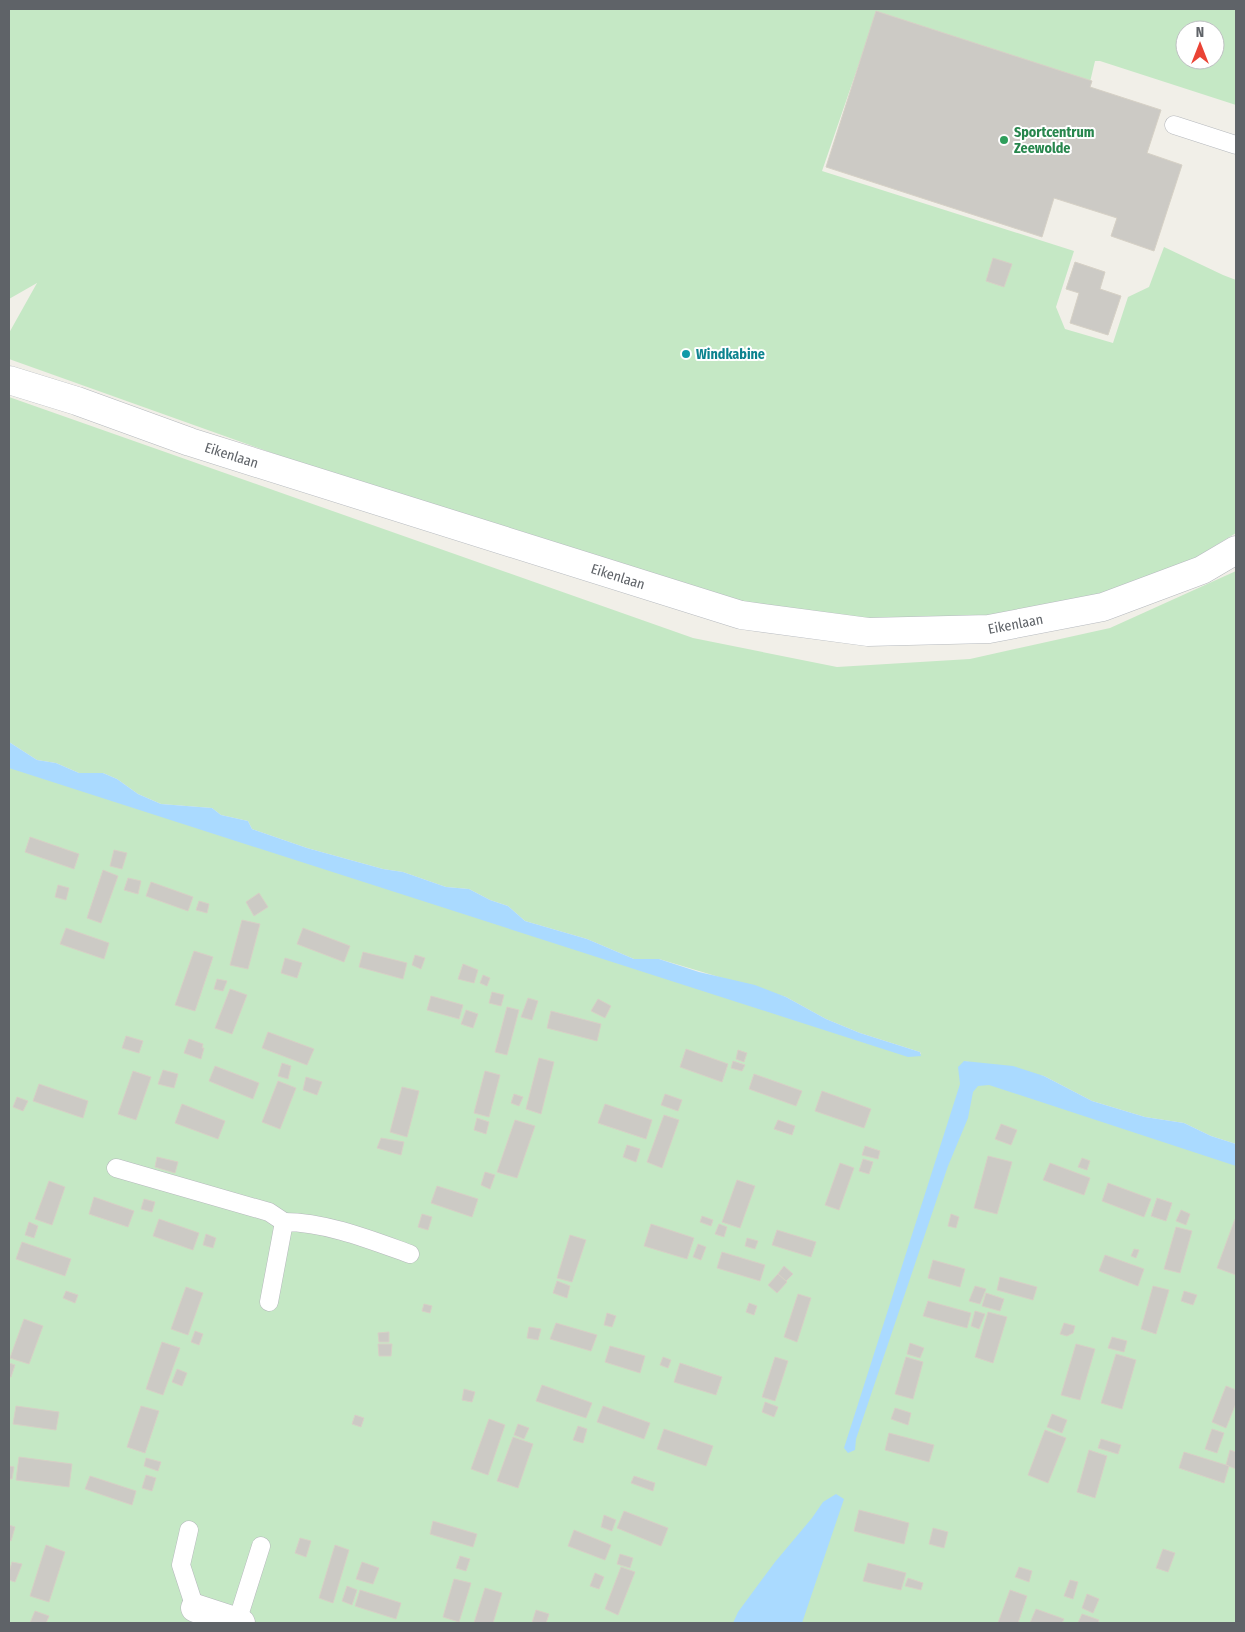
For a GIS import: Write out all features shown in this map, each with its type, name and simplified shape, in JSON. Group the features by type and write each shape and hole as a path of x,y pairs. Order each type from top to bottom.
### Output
{"street":[{"name":"Eikenlaan","path":"9,380 77,401 190,442 741,615 868,632 990,629 1103,606 1202,570 1236,550"},
{"path":"195,1608 239,1623"}],"lane":[{"path":"1174,125 1236,145"},
{"path":"116,1168 268,1212 284,1222 302,1222 362,1237 410,1254"},
{"path":"269,1302 284,1222"},
{"path":"189,1530 181,1565 195,1608"},
{"path":"239,1623 261,1546"}],"green space":[{"path":"9,9 1236,9 1236,105 1100,61 1095,61 1090,82 875,17 822,171 1074,251 1056,307 1065,329 1113,343 1128,297 1149,287 1164,247 1236,280 1236,533 1182,566 1037,620 870,635 546,551 9,359 9,333 37,283 9,299"},
{"path":"9,397 693,638 837,667 970,659 1110,628 1236,571 1236,1144 1211,1136 1184,1123 1145,1117 1092,1101 1044,1076 964,1061 1236,1157 1236,1623 9,1623 9,759 921,1054 920,1052 860,1033 826,1019 786,997 659,959 634,959 587,939 525,921 508,906 490,900 469,889 446,887 403,872 383,869 307,848 252,829 248,821 221,815 212,808 161,804 138,794 117,779 103,773 79,773 56,763 37,760 9,742"}],"water":[{"path":"9,742 37,760 56,763 79,773 103,773 117,779 138,794 161,804 212,808 221,815 248,821 252,829 307,848 383,869 403,872 446,887 469,889 490,900 508,906 525,921 587,939 634,959 659,959 699,972 755,985 786,997 826,1019 860,1033 920,1052 921,1056 908,1057 9,768"},
{"path":"964,1061 1013,1066 1044,1076 1092,1101 1145,1117 1184,1123 1211,1136 1236,1144 1236,1166 989,1085 978,1086 973,1092 968,1118 948,1166 856,1439 855,1450 848,1453 844,1448 960,1084 958,1067"},
{"path":"836,1494 844,1499 802,1623 733,1623 738,1612 775,1562 823,1502"}],"building":[{"path":"876,11 1092,81 1090,87 1161,110 1147,153 1182,165 1154,251 1111,236 1117,218 1054,198 1042,237 826,167"},
{"path":"993,258 1012,264 1004,287 986,281"},
{"path":"1075,262 1105,272 1100,289 1121,296 1108,335 1070,323 1079,293 1066,289"},
{"path":"30,837 79,854 74,869 25,852"},
{"path":"114,850 127,853 122,869 110,866"},
{"path":"103,870 118,876 101,923 87,918"},
{"path":"128,878 141,881 138,894 124,890"},
{"path":"151,882 193,897 188,911 146,896"},
{"path":"58,885 69,888 66,900 55,897"},
{"path":"259,893 268,907 254,916 246,902"},
{"path":"199,901 209,904 207,913 196,910"},
{"path":"242,920 260,924 248,969 230,965"},
{"path":"66,928 109,943 104,959 60,944"},
{"path":"303,928 350,946 344,962 297,944"},
{"path":"194,951 213,957 195,1011 175,1005"},
{"path":"363,952 407,963 403,979 359,967"},
{"path":"415,955 425,958 421,969 412,965"},
{"path":"285,958 302,963 297,978 281,973"},
{"path":"463,964 478,970 474,983 458,979"},
{"path":"483,975 490,978 487,986 480,983"},
{"path":"217,979 227,981 223,991 214,989"},
{"path":"230,989 247,995 232,1034 215,1028"},
{"path":"492,992 504,995 501,1006 489,1003"},
{"path":"431,996 463,1005 459,1019 427,1010"},
{"path":"528,998 538,1001 532,1020 521,1017"},
{"path":"598,999 611,1006 605,1018 591,1011"},
{"path":"507,1007 519,1010 507,1055 495,1052"},
{"path":"466,1010 478,1014 473,1028 461,1024"},
{"path":"551,1011 601,1024 597,1041 547,1028"},
{"path":"268,1032 314,1049 307,1065 262,1048"},
{"path":"126,1036 143,1041 139,1053 122,1048"},
{"path":"189,1039 203,1044 202,1048 204,1048 201,1059 184,1053"},
{"path":"686,1049 728,1064 722,1082 680,1067"},
{"path":"738,1050 747,1053 744,1062 736,1059"},
{"path":"539,1058 554,1062 541,1114 526,1109"},
{"path":"733,1061 745,1065 742,1071 731,1068"},
{"path":"282,1063 291,1066 288,1079 278,1076"},
{"path":"215,1066 259,1083 253,1099 209,1081"},
{"path":"163,1070 178,1074 174,1088 158,1084"},
{"path":"133,1071 151,1077 136,1120 118,1114"},
{"path":"485,1071 500,1075 489,1117 474,1113"},
{"path":"754,1074 802,1091 796,1106 749,1089"},
{"path":"306,1077 322,1082 317,1095 303,1090"},
{"path":"278,1081 296,1088 280,1129 262,1122"},
{"path":"39,1084 88,1101 83,1118 33,1101"},
{"path":"402,1087 419,1091 407,1137 390,1132"},
{"path":"822,1091 871,1109 864,1128 815,1111"},
{"path":"514,1094 523,1097 519,1106 511,1103"},
{"path":"665,1094 682,1100 678,1111 661,1105"},
{"path":"17,1097 28,1101 23,1111 13,1107"},
{"path":"182,1104 225,1121 218,1139 175,1123"},
{"path":"605,1104 652,1120 646,1139 598,1123"},
{"path":"664,1115 679,1120 662,1168 647,1162"},
{"path":"477,1118 489,1122 486,1134 474,1130"},
{"path":"515,1120 535,1126 517,1178 497,1172"},
{"path":"778,1120 795,1126 792,1135 774,1129"},
{"path":"1001,1124 1017,1130 1011,1145 995,1139"},
{"path":"381,1138 404,1142 401,1155 377,1148"},
{"path":"627,1145 640,1149 636,1162 623,1157"},
{"path":"865,1146 880,1151 878,1159 862,1155"},
{"path":"988,1156 1012,1162 997,1214 974,1208"},
{"path":"157,1157 178,1162 175,1173 155,1167"},
{"path":"1082,1158 1090,1161 1087,1170 1078,1167"},
{"path":"863,1159 873,1162 869,1174 859,1171"},
{"path":"840,1163 854,1168 839,1210 825,1205"},
{"path":"1050,1163 1090,1178 1084,1195 1043,1180"},
{"path":"485,1172 495,1175 490,1189 481,1185"},
{"path":"737,1180 755,1186 740,1228 722,1222"},
{"path":"49,1181 65,1187 52,1225 35,1219"},
{"path":"1108,1183 1151,1199 1144,1217 1102,1201"},
{"path":"437,1186 478,1199 472,1217 431,1203"},
{"path":"94,1197 134,1211 128,1227 89,1214"},
{"path":"1157,1198 1172,1203 1166,1221 1151,1216"},
{"path":"144,1199 155,1202 152,1212 141,1209"},
{"path":"1181,1210 1190,1214 1186,1225 1176,1221"},
{"path":"422,1214 432,1217 428,1230 418,1227"},
{"path":"951,1214 959,1217 956,1228 948,1226"},
{"path":"702,1216 713,1220 711,1226 700,1222"},
{"path":"159,1219 199,1233 193,1250 153,1236"},
{"path":"1236,1220 1236,1275 1217,1268"},
{"path":"29,1222 38,1226 34,1238 25,1235"},
{"path":"651,1224 694,1238 687,1259 644,1246"},
{"path":"719,1224 727,1227 724,1237 715,1234"},
{"path":"1176,1227 1192,1231 1180,1273 1164,1269"},
{"path":"777,1230 816,1242 811,1257 772,1245"},
{"path":"206,1234 216,1238 213,1248 203,1245"},
{"path":"570,1235 586,1240 572,1282 557,1278"},
{"path":"747,1238 758,1241 755,1249 745,1246"},
{"path":"22,1242 71,1259 65,1276 16,1259"},
{"path":"698,1244 706,1247 701,1260 693,1257"},
{"path":"1134,1249 1139,1250 1136,1258 1131,1256"},
{"path":"722,1252 765,1265 760,1281 717,1268"},
{"path":"1105,1255 1144,1269 1138,1286 1099,1271"},
{"path":"933,1260 965,1269 960,1287 928,1278"},
{"path":"784,1266 793,1274 786,1281 778,1274"},
{"path":"778,1274 787,1282 777,1293 768,1285"},
{"path":"1000,1277 1037,1287 1033,1300 997,1290"},
{"path":"557,1281 570,1286 567,1298 553,1293"},
{"path":"975,1286 986,1289 980,1304 969,1301"},
{"path":"1153,1286 1169,1290 1156,1334 1141,1329"},
{"path":"186,1287 203,1293 188,1335 171,1329"},
{"path":"66,1291 78,1295 75,1303 63,1298"},
{"path":"1184,1291 1197,1295 1193,1305 1181,1301"},
{"path":"986,1293 1004,1299 1000,1311 982,1306"},
{"path":"798,1294 811,1298 797,1342 784,1337"},
{"path":"928,1301 971,1313 967,1328 923,1316"},
{"path":"749,1303 757,1306 754,1315 746,1312"},
{"path":"424,1304 432,1306 430,1313 422,1311"},
{"path":"975,1311 985,1314 979,1329 971,1326"},
{"path":"988,1312 1007,1317 993,1363 975,1357"},
{"path":"607,1313 616,1316 612,1327 604,1325"},
{"path":"24,1319 43,1326 29,1364 10,1358"},
{"path":"556,1323 597,1335 591,1351 550,1339"},
{"path":"1064,1323 1075,1326 1073,1333 1067,1336 1060,1334"},
{"path":"529,1327 541,1329 538,1340 527,1338"},
{"path":"195,1331 203,1334 199,1345 191,1342"},
{"path":"389,1332 389,1342 379,1342 378,1333"},
{"path":"1112,1337 1127,1341 1124,1352 1108,1348"},
{"path":"162,1342 180,1348 163,1395 146,1389"},
{"path":"910,1343 924,1348 920,1358 907,1354"},
{"path":"378,1344 392,1344 391,1356 379,1356"},
{"path":"1076,1344 1095,1349 1080,1400 1061,1395"},
{"path":"610,1346 645,1356 640,1373 605,1362"},
{"path":"1116,1354 1136,1360 1122,1409 1101,1403"},
{"path":"663,1357 671,1360 668,1368 660,1365"},
{"path":"775,1357 788,1361 775,1401 762,1397"},
{"path":"906,1357 923,1362 913,1399 895,1394"},
{"path":"9,1363 15,1365 11,1377 9,1377"},
{"path":"680,1363 722,1377 716,1395 674,1382"},
{"path":"177,1369 187,1373 182,1386 172,1382"},
{"path":"542,1385 592,1403 586,1418 536,1401"},
{"path":"1226,1386 1236,1390 1236,1403 1226,1428 1212,1422"},
{"path":"464,1389 475,1392 472,1402 462,1400"},
{"path":"765,1402 778,1407 774,1417 762,1412"},
{"path":"16,1406 59,1412 56,1430 13,1424"},
{"path":"141,1406 159,1411 145,1453 127,1447"},
{"path":"603,1406 650,1423 644,1439 597,1422"},
{"path":"895,1408 911,1413 908,1425 891,1419"},
{"path":"1052,1414 1067,1420 1062,1433 1047,1427"},
{"path":"355,1415 364,1418 361,1427 352,1424"},
{"path":"489,1419 505,1425 488,1475 471,1469"},
{"path":"518,1424 529,1428 524,1439 514,1435"},
{"path":"578,1426 587,1429 583,1443 573,1440"},
{"path":"664,1429 713,1446 706,1466 657,1449"},
{"path":"1212,1429 1224,1433 1217,1453 1205,1449"},
{"path":"1045,1430 1066,1438 1048,1483 1028,1475"},
{"path":"889,1433 934,1445 929,1462 885,1450"},
{"path":"513,1437 533,1444 518,1488 497,1481"},
{"path":"1101,1439 1121,1445 1118,1454 1098,1448"},
{"path":"1089,1450 1107,1456 1095,1498 1077,1492"},
{"path":"1230,1450 1236,1452 1236,1469 1226,1465"},
{"path":"1184,1452 1229,1466 1224,1483 1179,1468"},
{"path":"19,1457 72,1464 69,1487 16,1480"},
{"path":"146,1458 161,1462 158,1471 144,1466"},
{"path":"9,1466 14,1467 12,1479 9,1479"},
{"path":"146,1475 156,1478 152,1491 142,1488"},
{"path":"90,1476 136,1491 132,1505 85,1489"},
{"path":"634,1476 655,1483 653,1491 631,1483"},
{"path":"859,1510 909,1523 904,1544 854,1531"},
{"path":"624,1511 668,1528 661,1546 617,1528"},
{"path":"604,1515 616,1520 612,1531 601,1527"},
{"path":"433,1521 477,1534 473,1547 430,1534"},
{"path":"9,1525 15,1527 11,1541 9,1540"},
{"path":"933,1528 948,1532 944,1548 929,1544"},
{"path":"574,1530 611,1545 605,1560 568,1546"},
{"path":"300,1538 311,1541 306,1557 295,1553"},
{"path":"46,1545 65,1552 49,1602 30,1596"},
{"path":"335,1545 349,1550 333,1603 319,1598"},
{"path":"1163,1549 1175,1553 1168,1572 1156,1568"},
{"path":"620,1554 633,1558 630,1568 617,1564"},
{"path":"460,1556 470,1559 466,1571 456,1568"},
{"path":"12,1562 22,1564 15,1582 9,1580"},
{"path":"362,1562 379,1568 373,1584 356,1579"},
{"path":"868,1563 906,1573 901,1590 863,1581"},
{"path":"621,1567 635,1572 618,1615 605,1609"},
{"path":"1019,1567 1032,1571 1029,1582 1015,1577"},
{"path":"595,1573 604,1577 599,1589 590,1586"},
{"path":"908,1578 923,1583 921,1590 905,1586"},
{"path":"454,1579 471,1583 459,1622 443,1617"},
{"path":"1070,1580 1078,1582 1073,1599 1064,1596"},
{"path":"347,1586 357,1590 352,1605 342,1601"},
{"path":"485,1588 502,1593 493,1623 474,1623"},
{"path":"360,1590 401,1603 396,1619 355,1606"},
{"path":"1010,1590 1027,1596 1018,1623 998,1623"},
{"path":"1087,1594 1099,1599 1093,1613 1082,1608"},
{"path":"1036,1609 1064,1619 1062,1623 1030,1623"},
{"path":"536,1610 549,1614 546,1623 532,1623"},
{"path":"35,1611 49,1616 46,1623 30,1623"},
{"path":"1082,1614 1099,1620 1098,1623 1078,1623"}],"place":[{"name":"Sportcentrum Zeewolde","path":"1004,140"},
{"name":"Windkabine","path":"686,354"}]}
